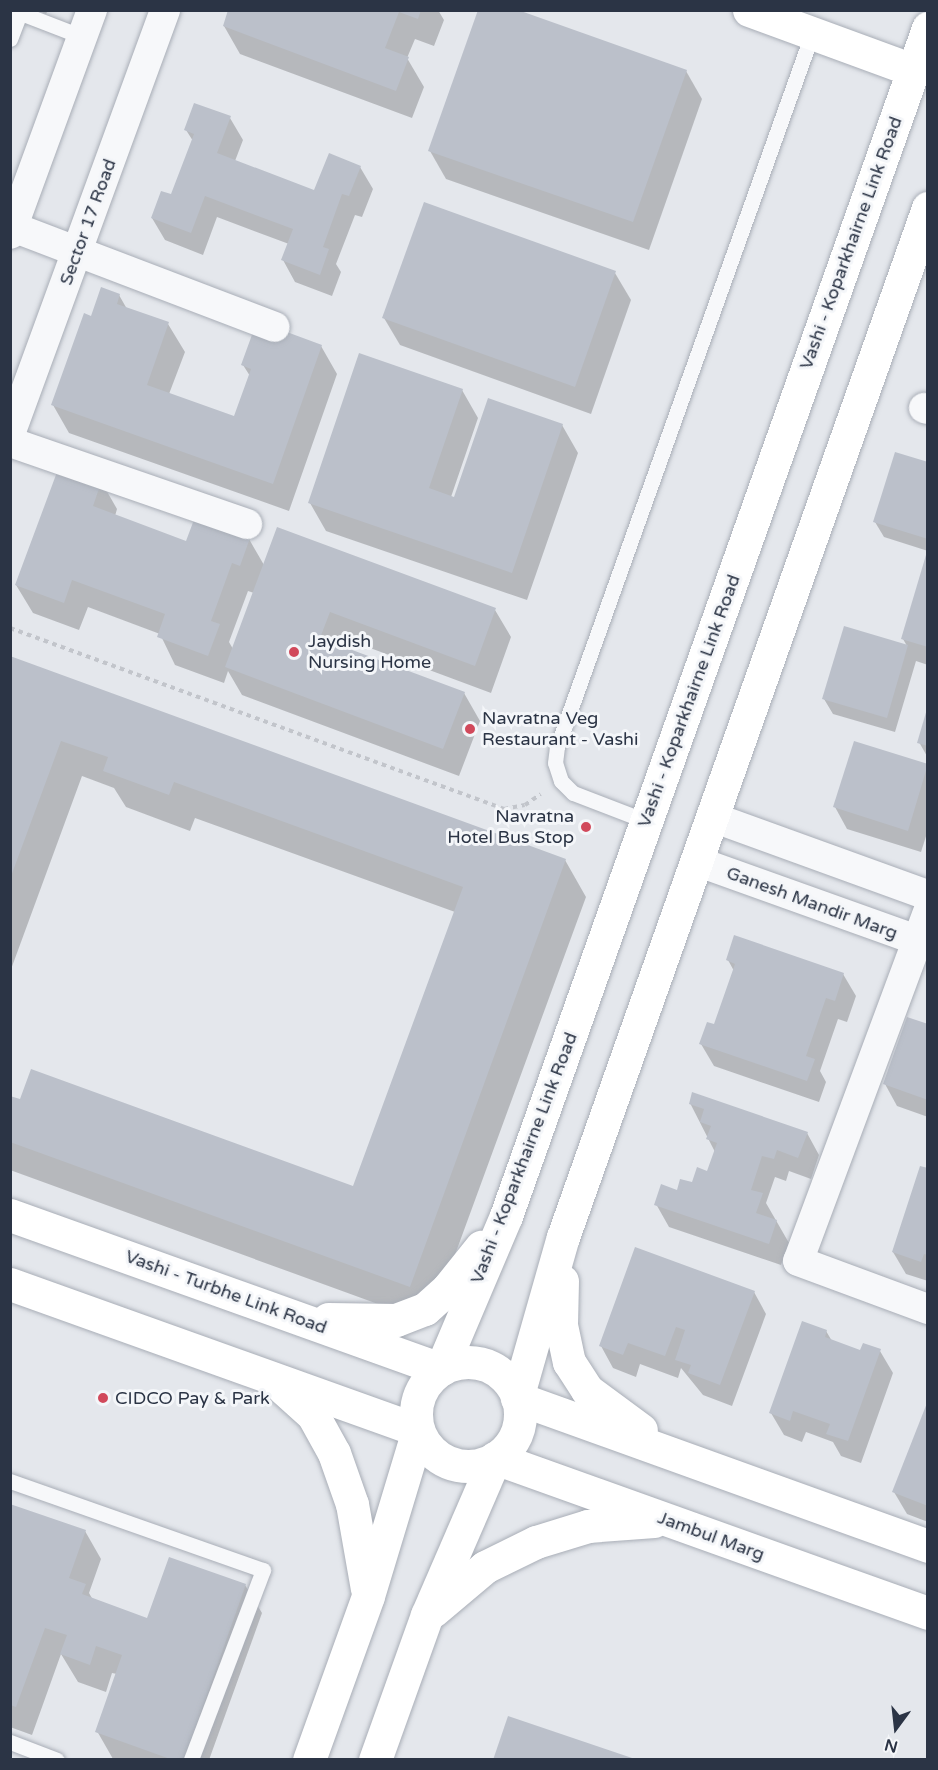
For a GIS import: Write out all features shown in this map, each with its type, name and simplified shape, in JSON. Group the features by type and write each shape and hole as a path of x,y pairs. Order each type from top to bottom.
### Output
{"main road":[{"path":"749,10 812,34 920,69"},
{"name":"Vashi - Koparkhairne Link Road","path":"441,1369 506,1216 646,821 920,69 927,28"},
{"path":"375,1760 427,1615 495,1458 517,1432 517,1398 563,1237 927,208"},
{"name":"Vashi - Turbhe Link Road","path":"10,1215 441,1369"},
{"path":"296,1317 396,1320 425,1309 448,1288 506,1216"},
{"path":"563,1237 561,1325 569,1362 587,1390 612,1412 689,1460"},
{"path":"10,1284 418,1430 436,1455 450,1463 465,1466 495,1458"},
{"path":"309,1760 369,1596 418,1430 418,1396 441,1369 455,1363 486,1365 510,1384 517,1398 927,1546"},
{"path":"274,1380 313,1415 334,1454 352,1504 369,1596"},
{"name":"Jambul Marg","path":"495,1458 927,1613"},
{"path":"427,1615 485,1567 536,1542 588,1526 668,1520"}],"street":[{"name":"Sector 17 Road","path":"10,434 165,10"},
{"path":"87,24 12,231 78,250 275,327"},
{"path":"10,442 247,524"},
{"path":"712,817 927,896"},
{"name":"Ganesh Mandir Marg","path":"696,861 922,942"},
{"path":"927,912 922,942 798,1261 927,1309"}],"lane":[{"path":"10,39 17,12 87,24"},
{"path":"646,821 587,800 561,781 555,763 557,747 812,34"},
{"path":"10,1481 263,1570 191,1760"},
{"path":"10,1742 57,1760"}],"path":[{"path":"10,628 504,809 525,805 561,781"}],"building":[{"path":"228,10 421,10 418,19 399,12 385,48 409,57 396,91 223,26"},
{"path":"478,10 518,10 687,70 633,222 428,151"},
{"path":"194,103 231,116 217,153 314,190 329,153 361,166 349,196 342,194 323,247 329,249 320,275 281,260 293,229 205,196 191,233 151,218 161,191 171,194 194,134 184,130"},
{"path":"424,202 616,271 575,387 382,318"},
{"path":"101,287 120,294 117,304 169,322 147,385 234,416 251,369 241,365 257,321 322,345 273,484 51,405 84,313 91,316"},
{"path":"359,353 463,389 429,488 454,497 488,398 563,424 512,573 308,503"},
{"path":"895,452 928,462 928,539 873,522"},
{"path":"60,464 102,480 93,506 186,541 195,517 250,538 240,566 232,563 211,621 220,624 208,656 157,637 165,614 72,580 64,603 15,585"},
{"name":"Jaydish Nursing Home","path":"277,527 496,608 475,666 330,612 320,638 465,692 443,749 225,667"},
{"path":"926,555 928,556 928,647 901,639"},
{"path":"844,626 908,645 887,718 822,699"},
{"path":"10,656 566,859 410,1287 10,1142 10,1096 20,1099 31,1069 353,1186 463,887 174,782 169,795 103,771 108,757 61,741 10,879"},
{"path":"928,709 928,746 917,743"},
{"path":"854,741 928,764 908,831 833,807"},
{"path":"734,935 844,973 835,1001 826,998 806,1056 815,1059 807,1081 699,1044 707,1022 714,1024 735,964 726,960"},
{"path":"907,1017 928,1024 928,1100 883,1084"},
{"path":"692,1092 808,1132 798,1158 777,1150 774,1159 762,1156 751,1190 763,1193 756,1213 777,1220 769,1244 654,1205 661,1184 677,1190 680,1179 692,1182 697,1167 707,1171 717,1143 706,1139 711,1126 700,1122 704,1109 689,1104"},
{"path":"920,1166 928,1168 928,1255 924,1254 921,1262 892,1252"},
{"path":"635,1247 755,1291 720,1385 688,1373 691,1365 675,1360 685,1330 676,1327 665,1356 628,1343 623,1355 599,1346"},
{"path":"802,1321 827,1330 825,1337 860,1350 863,1343 881,1349 848,1441 826,1434 830,1424 793,1411 790,1421 769,1413"},
{"path":"928,1403 928,1506 892,1492"},
{"path":"10,1504 86,1530 69,1578 86,1584 82,1594 147,1618 169,1557 246,1584 184,1760 173,1760 95,1732 122,1655 96,1646 90,1665 60,1654 67,1635 45,1628 16,1707 10,1705"},
{"path":"508,1716 635,1759 635,1760 493,1760"}],"place":[{"name":"Jaydish Nursing Home","path":"294,652"},
{"name":"Navratna Veg Restaurant - Vashi","path":"470,729"},
{"name":"Navratna Hotel Bus Stop","path":"586,827"},
{"name":"CIDCO Pay & Park","path":"103,1398"}]}
